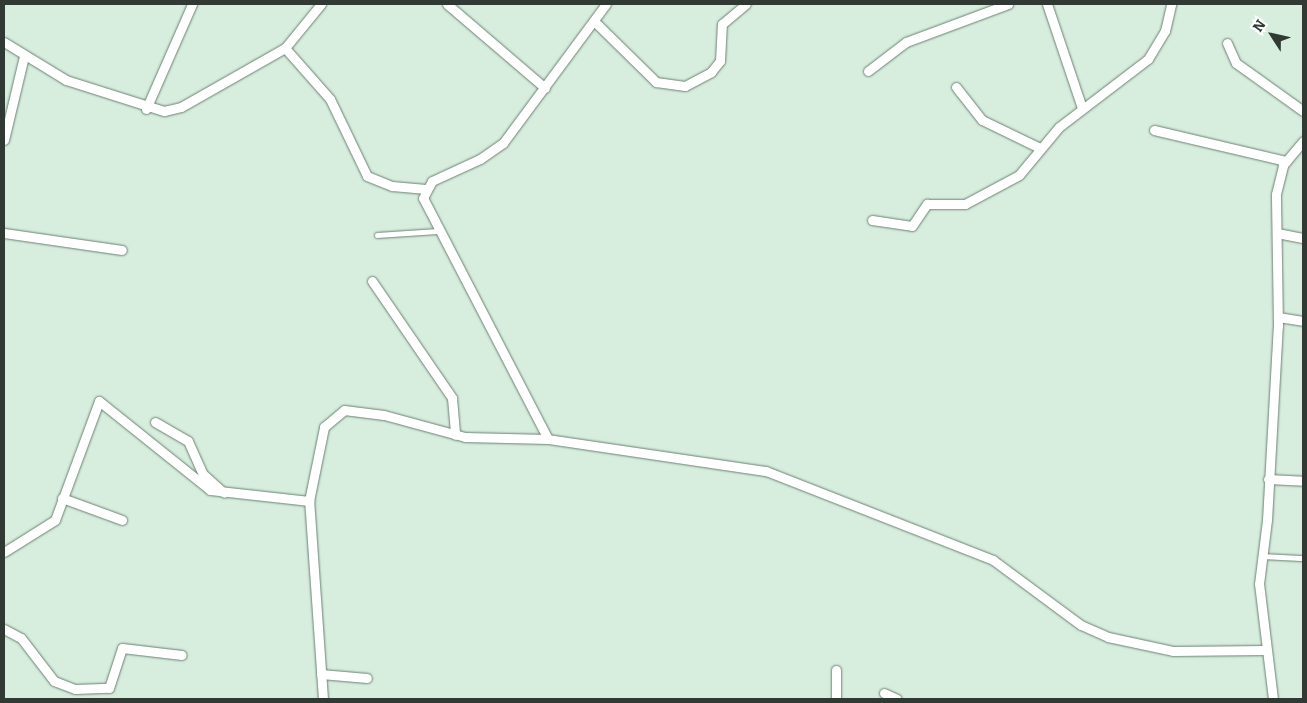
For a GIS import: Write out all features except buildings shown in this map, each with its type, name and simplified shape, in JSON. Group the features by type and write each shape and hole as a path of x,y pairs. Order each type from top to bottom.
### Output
{"street":[{"path":"146,109 192,4"},
{"path":"4,42 66,80 146,109 181,107 285,48 321,4"},
{"path":"447,4 545,88"},
{"path":"285,48 330,99 367,176 392,186 426,189 444,174 492,153 545,88 606,4"},
{"path":"594,22 656,82 685,86 711,72 720,61 722,24 746,4"},
{"path":"868,71 906,42 1008,4"},
{"path":"1047,4 1082,108"},
{"path":"872,220 912,226 927,204 965,204 1019,175 1040,148 1082,108 1148,59 1165,31 1171,4"},
{"path":"1227,43 1236,63 1303,111"},
{"path":"4,140 24,56"},
{"path":"956,87 982,120 1040,148"},
{"path":"1154,130 1286,161"},
{"path":"1273,699 1260,599 1278,318 1278,177 1286,161 1303,141"},
{"path":"426,189 426,209 548,439"},
{"path":"1277,232 1303,238"},
{"path":"4,234 122,250"},
{"path":"372,281 452,398 455,435"},
{"path":"1278,318 1303,321"},
{"path":"4,552 51,524 99,401 198,484 226,494 309,500"},
{"path":"323,699 309,500 324,427 336,413 384,415 455,435 548,439 737,465 827,491 993,560 1081,626 1108,637 1173,651 1266,650"},
{"path":"155,422 188,441 203,474 226,494"},
{"path":"1268,479 1303,480"},
{"path":"62,498 122,520"},
{"path":"4,629 22,638 54,681 75,689 109,688 122,648 182,655"},
{"path":"836,670 836,699"},
{"path":"321,674 366,678"},
{"path":"884,693 897,699"}],"lane":[{"path":"377,235 437,231"},
{"path":"1264,556 1303,558"}]}
